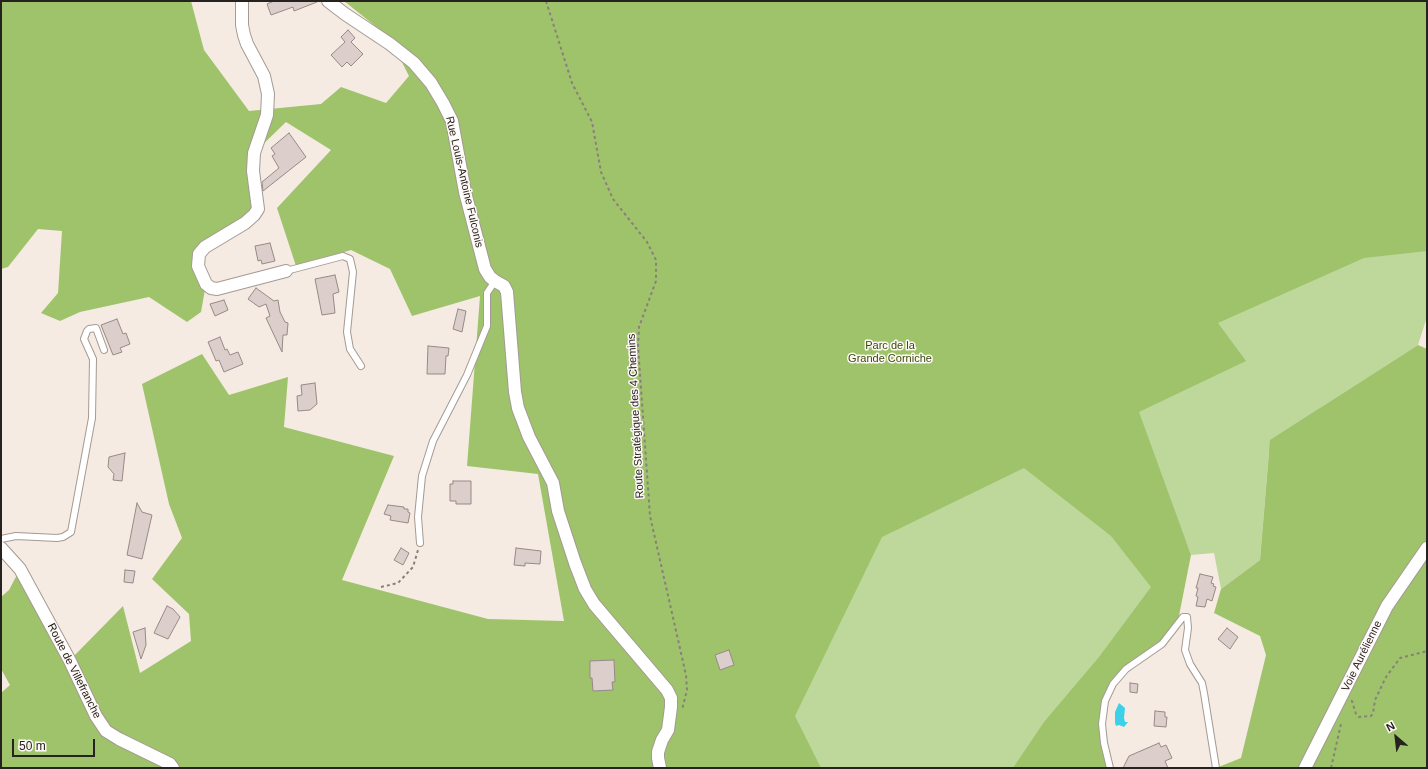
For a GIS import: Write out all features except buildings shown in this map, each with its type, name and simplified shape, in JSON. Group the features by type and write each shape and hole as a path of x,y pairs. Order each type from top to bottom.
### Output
{"street":[{"path":"242,1 242,25 244,35 247,44 264,76 268,94 267,115 254,153 253,171 258,209 245,223 205,247 199,254 198,266 206,284 211,288 217,289 286,271"},
{"name":"Rue Louis-Antoine Fulconis","path":"328,1 390,44 414,63 431,83 452,121 465,192 485,269 490,277 504,286 507,292 515,392 518,408 529,437 553,483 558,512 580,577 594,604 669,694 671,712 668,730 662,740 658,752 658,763 660,768"},
{"name":"Route de Villefranche","path":"1,548 20,569 70,661 96,716 106,731 170,764 173,768"},
{"name":"Voie Aurélienne","path":"1305,768 1387,606 1427,548"}],"lane":[{"path":"286,271 343,256 350,260 354,272 346,332 350,349 361,366"},
{"path":"420,543 418,517 422,476 434,441 467,375 487,326 487,294 495,281"},
{"path":"1,539 16,536 57,538 63,537 71,532 92,418 93,359 84,339 87,331 96,328 104,350"},
{"path":"1110,768 1104,743 1102,724 1105,701 1113,684 1126,669 1162,644 1183,617 1186,617 1188,628 1184,650 1190,664 1202,683 1216,768"}],"path":[{"name":"Route Stratégique des 4 Chemins","path":"546,1 572,83 592,122 601,172 613,199 647,242 656,260 656,281 639,327 638,346 650,516 686,675 686,698 680,714"},
{"path":"381,587 398,583 413,568 420,543"},
{"path":"1346,703 1349,700 1352,701 1356,714 1359,717 1371,716 1373,713 1375,700 1386,677 1400,658 1427,651"},
{"path":"1331,768 1342,718"}],"green space":[{"name":"Parc de la Grande Corniche","path":"1,1 191,1 204,50 249,111 321,104 341,87 386,103 409,76 389,37 344,1 1427,1 1427,251 1364,258 1218,323 1246,361 1139,412 1191,555 1177,626 1162,644 1126,669 1105,701 1102,724 1110,768 1013,768 1044,722 1099,657 1151,587 1111,536 1024,468 882,537 795,716 821,768 1,768 1,693 10,685 1,669 1,597 9,590 20,569 70,660 123,606 140,673 191,641 189,614 152,579 182,538 169,504 142,384 202,354 229,395 288,377 284,427 394,456 342,580 488,619 564,621 538,474 467,466 480,296 412,316 390,269 351,250 296,266 277,208 331,150 286,122 254,153 258,209 199,254 206,284 201,312 187,322 149,297 80,312 60,321 41,313 58,293 62,231 38,229 8,267 1,269"},
{"path":"1427,1 1427,317 1418,345 1320,408 1269,451 1260,560 1221,589 1214,553 1191,555 1186,542 1074,768 677,768 675,684"},
{"path":"1418,345 1427,349 1427,768 1216,768 1241,758 1266,655 1260,636 1214,613 1221,589 1260,560 1270,440"}],"water":[{"path":"1119,703 1125,708 1124,718 1125,722 1128,722 1124,727 1119,725 1116,726 1115,723 1115,712"}]}
